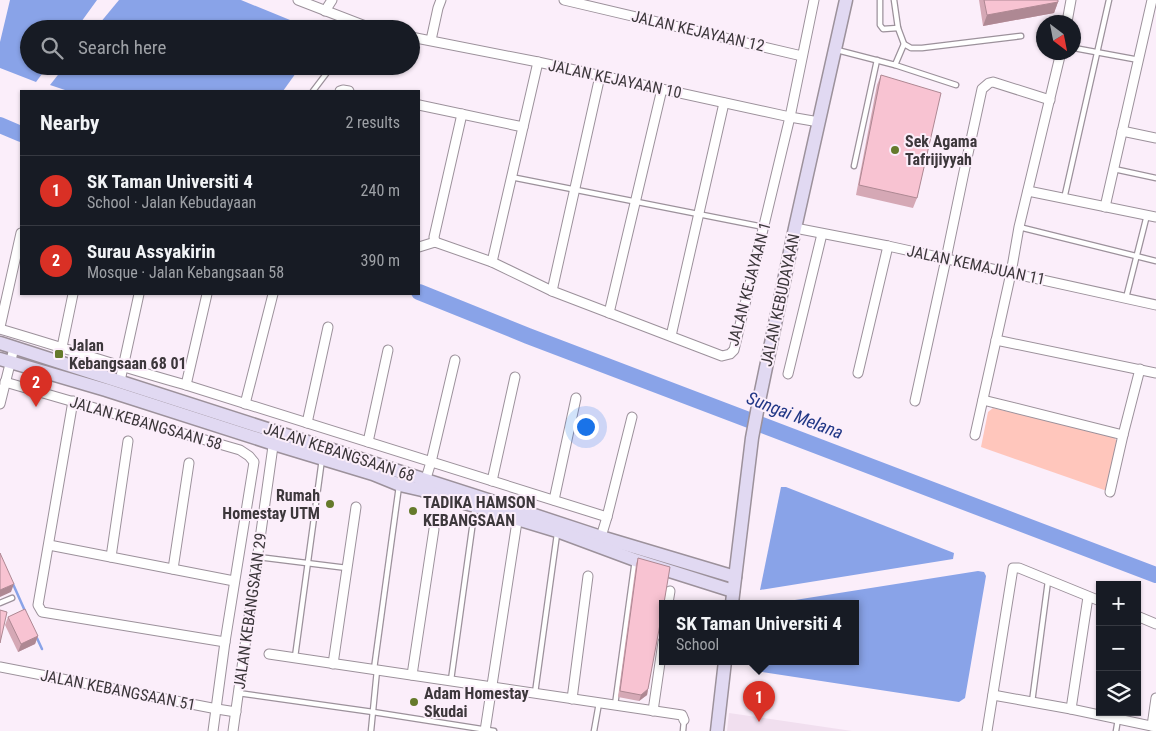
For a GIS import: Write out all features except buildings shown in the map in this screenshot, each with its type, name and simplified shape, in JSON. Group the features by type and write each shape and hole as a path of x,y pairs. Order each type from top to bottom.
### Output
{"street":[{"path":"298,0 346,20"},
{"path":"325,11 332,0"},
{"path":"431,40 441,0"},
{"name":"JALAN KEJAYAAN 12","path":"564,0 802,56"},
{"name":"JALAN KEJAYAAN 1","path":"492,262 552,291 722,356 730,354 734,350 764,227 790,117 814,0"},
{"name":"JALAN KEBUDAYAAN","path":"732,597 752,438 759,401 846,0"},
{"path":"1068,15 1071,0"},
{"path":"1105,207 1152,0"},
{"name":"JALAN KEJAYAAN 10","path":"420,38 819,122"},
{"path":"975,435 1011,273 1019,227 1059,60"},
{"path":"420,248 435,242 492,262 538,62"},
{"path":"552,291 600,76"},
{"path":"915,400 982,89 993,82 1050,100"},
{"path":"609,312 662,89"},
{"path":"671,336 724,102"},
{"path":"420,106 523,127"},
{"path":"435,242 434,237 462,114"},
{"path":"1122,131 1156,138"},
{"path":"1028,191 1151,216"},
{"name":"JALAN KEMAJUAN 11","path":"795,228 888,246 1156,305"},
{"path":"788,374 822,234"},
{"path":"20,238 0,328 607,516"},
{"path":"858,373 888,246"},
{"path":"62,347 73,295"},
{"path":"120,381 139,295"},
{"path":"186,385 208,295"},
{"path":"245,404 273,295"},
{"path":"307,423 328,327"},
{"path":"996,340 1156,373"},
{"name":"JALAN KEBANGSAAN 68","path":"0,343 120,381 275,438 322,458 400,484 424,485 475,506 518,514 557,531 735,577"},
{"path":"0,404 5,382 5,361 14,348"},
{"path":"368,442 388,350"},
{"path":"424,485 455,360"},
{"name":"JALAN KEBANGSAAN 68","path":"5,361 275,438 518,514 600,542 635,560 732,597"},
{"path":"1110,492 1140,369"},
{"path":"492,481 515,377"},
{"name":"JALAN KEBANGSAAN 58","path":"5,382 240,450 249,456 254,462 234,581"},
{"path":"554,500 576,398"},
{"path":"983,400 1123,435"},
{"path":"73,401 38,605 42,612 225,642"},
{"path":"600,542 632,417"},
{"name":"JALAN KEBANGSAAN 29","path":"233,731 275,438"},
{"path":"111,557 128,441"},
{"path":"173,569 189,463"},
{"path":"333,664 356,506"},
{"path":"488,731 518,514"},
{"path":"412,675 434,529"},
{"path":"49,544 234,581 214,731"},
{"path":"988,731 1013,568 1019,568 1096,600"},
{"path":"572,699 588,576"},
{"path":"668,600 670,591"},
{"path":"1071,709 1088,597"},
{"path":"1141,618 1156,624"},
{"path":"269,654 682,715 684,718"},
{"path":"653,711 660,665"},
{"path":"717,731 725,665"},
{"name":"JALAN KEBANGSAAN 51","path":"0,668 236,712"},
{"path":"993,695 1096,713"},
{"path":"1112,716 1154,727 1156,698"}],"lane":[{"path":"880,0 880,25 883,29 898,28"},
{"path":"894,0 898,28 904,44 911,48 1021,36"},
{"path":"1064,199 1109,0"},
{"path":"895,65 904,44"},
{"path":"836,49 895,65 956,85"},
{"path":"1081,49 1139,60"},
{"path":"854,166 877,60"},
{"path":"314,90 325,75"},
{"path":"1114,169 1156,178"},
{"path":"511,177 764,227"},
{"path":"1126,298 1137,256 1151,216"},
{"path":"1019,227 1156,260"},
{"path":"295,658 322,458"},
{"path":"371,731 375,670 400,484"},
{"path":"451,681 475,506"},
{"path":"535,693 557,531"},
{"path":"258,556 348,568"},
{"path":"615,705 635,560"},
{"path":"1032,702 1048,581"},
{"path":"0,603 12,598"},
{"path":"238,693 373,712 488,731"},
{"path":"594,731 599,703"},
{"path":"1112,716 1116,731"},
{"path":"683,731 684,718"}],"shaded area":[{"path":"993,408 1114,437 1118,443 1107,491 981,447 988,412"},
{"path":"729,713 852,731 727,731"}],"water":[{"path":"10,0 97,0 83,20 20,20 20,75 41,75 36,82 0,68 0,42"},
{"path":"119,0 241,0 290,20 102,20"},
{"path":"58,75 295,75 284,90 65,90 50,85"},
{"path":"781,487 786,487 954,553 953,559 760,590"},
{"path":"978,571 984,572 986,576 965,698 959,702 755,671 752,668 752,665 859,665 859,600 795,600"}],"waterway":[{"name":"Sungai Melana","path":"0,125 20,134"},
{"name":"Sungai Melana","path":"420,292 528,336 1156,575"},
{"path":"13,584 25,611"},
{"path":"36,636 42,649"}],"place":[{"name":"Sek Agama Tafrijiyyah","path":"895,150"},
{"name":"Jalan Kebangsaan 68 01","path":"59,354"},
{"name":"Surau Assyakirin","path":"36,407"},
{"name":"Rumah Homestay UTM","path":"330,504"},
{"name":"TADIKA HAMSON KEBANGSAAN","path":"413,511"},
{"name":"Adam Homestay Skudai","path":"414,702"},
{"name":"SK Taman Universiti 4","path":"759,722"}]}
